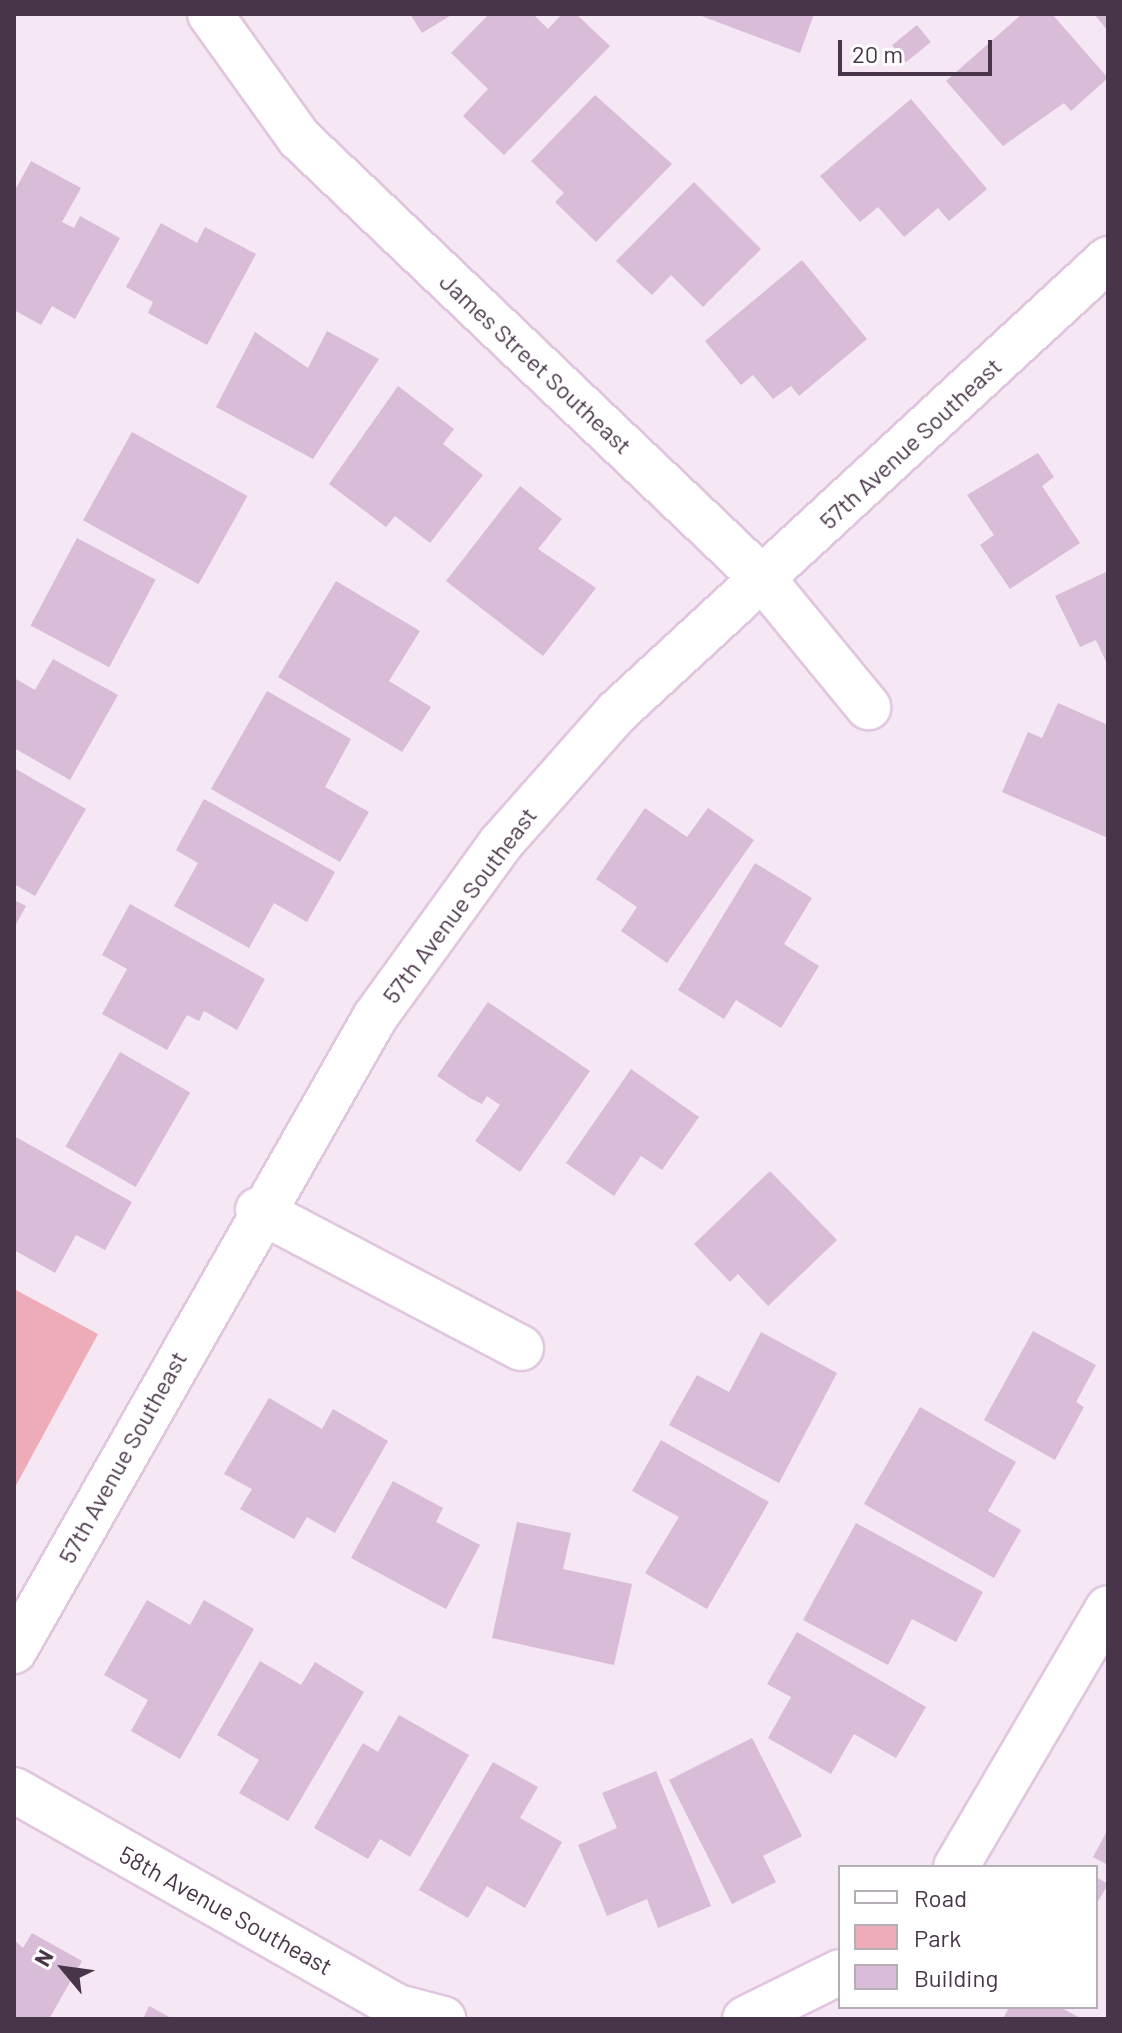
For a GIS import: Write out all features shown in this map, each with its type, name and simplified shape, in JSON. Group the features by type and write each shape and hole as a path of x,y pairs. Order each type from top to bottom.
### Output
{"street":[{"name":"James Street Southeast","path":"210,14 299,138 763,579 868,707"},
{"name":"57th Avenue Southeast","path":"14,1651 258,1210 375,1017 501,843 617,712 1108,259"},
{"path":"258,1210 521,1348"},
{"path":"957,1865 1108,1608"},
{"name":"58th Avenue Southeast","path":"14,1790 398,2007 443,2019"},
{"path":"745,2019 838,1973"}],"green space":[{"path":"14,1289 98,1334 14,1489"}],"building":[{"path":"410,14 453,14 422,33"},
{"path":"489,14 533,14 548,29 562,14 576,14 610,46 504,155 463,116 488,89 451,53"},
{"path":"696,14 814,14 800,53"},
{"path":"1022,14 1052,14 1108,78 1071,111 1064,103 1003,146 946,81"},
{"path":"1094,14 1108,14 1108,31"},
{"path":"917,25 931,42 906,62 892,45"},
{"path":"595,95 672,164 596,242 555,202 564,193 531,161"},
{"path":"911,99 987,189 949,221 938,208 904,237 878,207 860,222 820,176"},
{"path":"31,161 81,188 62,222 74,228 80,216 120,238 75,319 52,306 41,325 14,310 14,192"},
{"path":"694,182 761,249 703,307 671,275 652,295 616,261"},
{"path":"161,223 197,243 205,227 256,254 207,345 148,313 153,302 126,287"},
{"path":"802,260 867,339 799,396 791,386 773,399 753,375 741,385 705,341"},
{"path":"327,331 379,359 313,459 216,407 255,332 308,368"},
{"path":"398,386 454,429 443,444 483,475 430,543 395,516 386,527 329,484"},
{"path":"132,432 247,496 198,584 83,520"},
{"path":"1038,453 1054,477 1042,486 1080,543 1010,589 980,545 994,535 967,495"},
{"path":"520,486 562,519 538,549 596,588 543,656 446,581"},
{"path":"77,538 156,580 109,667 31,625"},
{"path":"1108,571 1108,666 1096,640 1080,647 1055,596"},
{"path":"336,581 420,631 389,681 431,707 402,752 278,677"},
{"path":"53,659 118,695 70,780 14,748 14,678 35,690"},
{"path":"267,691 351,739 325,787 369,812 340,862 211,789"},
{"path":"1058,703 1108,725 1108,838 1002,792 1028,732 1042,738"},
{"path":"14,768 86,809 35,896 14,884"},
{"path":"204,799 335,872 307,922 274,903 249,948 174,906 198,863 176,850"},
{"path":"645,808 687,837 708,808 754,840 667,963 621,931 637,907 596,879"},
{"path":"755,863 812,898 784,944 819,966 781,1028 736,1000 724,1019 678,990"},
{"path":"14,900 26,906 14,928"},
{"path":"130,904 265,979 237,1030 204,1011 199,1021 187,1015 167,1050 102,1014 127,969 102,955"},
{"path":"488,1002 590,1071 520,1172 475,1141 500,1105 487,1096 482,1104 437,1076"},
{"path":"120,1052 190,1092 136,1187 66,1146"},
{"path":"631,1069 699,1117 662,1170 641,1156 614,1196 566,1163"},
{"path":"14,1136 132,1202 105,1250 76,1235 55,1273 14,1250"},
{"path":"770,1171 837,1240 768,1306 738,1274 730,1282 694,1244"},
{"path":"1033,1331 1096,1365 1076,1402 1084,1407 1055,1460 984,1420"},
{"path":"761,1332 837,1373 779,1483 669,1425 697,1375 729,1392"},
{"path":"269,1398 322,1429 333,1409 388,1441 335,1533 307,1517 294,1539 240,1509 252,1489 224,1474"},
{"path":"920,1407 1016,1462 988,1511 1021,1530 994,1578 864,1504"},
{"path":"661,1440 769,1502 707,1609 645,1573 679,1517 632,1491"},
{"path":"393,1481 443,1508 436,1522 480,1545 446,1609 351,1558"},
{"path":"517,1522 571,1533 563,1569 632,1584 614,1665 492,1638"},
{"path":"856,1523 983,1592 956,1642 912,1619 888,1665 803,1620"},
{"path":"147,1600 190,1625 204,1600 254,1629 180,1759 131,1731 148,1700 104,1675"},
{"path":"797,1632 926,1707 896,1758 854,1734 831,1774 768,1738 791,1697 767,1684"},
{"path":"260,1661 301,1685 315,1662 364,1692 288,1821 239,1793 259,1760 217,1735"},
{"path":"399,1715 469,1755 410,1857 380,1839 368,1859 314,1828 363,1743 378,1752"},
{"path":"752,1738 802,1836 763,1856 776,1882 732,1904 669,1780"},
{"path":"493,1762 538,1787 520,1818 562,1842 525,1908 487,1886 468,1918 419,1890"},
{"path":"656,1771 711,1906 658,1928 647,1899 607,1916 578,1845 617,1828 602,1793"},
{"path":"1108,1829 1108,1865 1093,1857"},
{"path":"1098,1878 1108,1884 1098,1902"},
{"path":"32,1933 82,1961 49,2019 14,2019 14,1940 23,1948"},
{"path":"149,2006 173,2019 143,2019"},
{"path":"1008,2009 1064,2009 1082,2019 1003,2019"}]}
